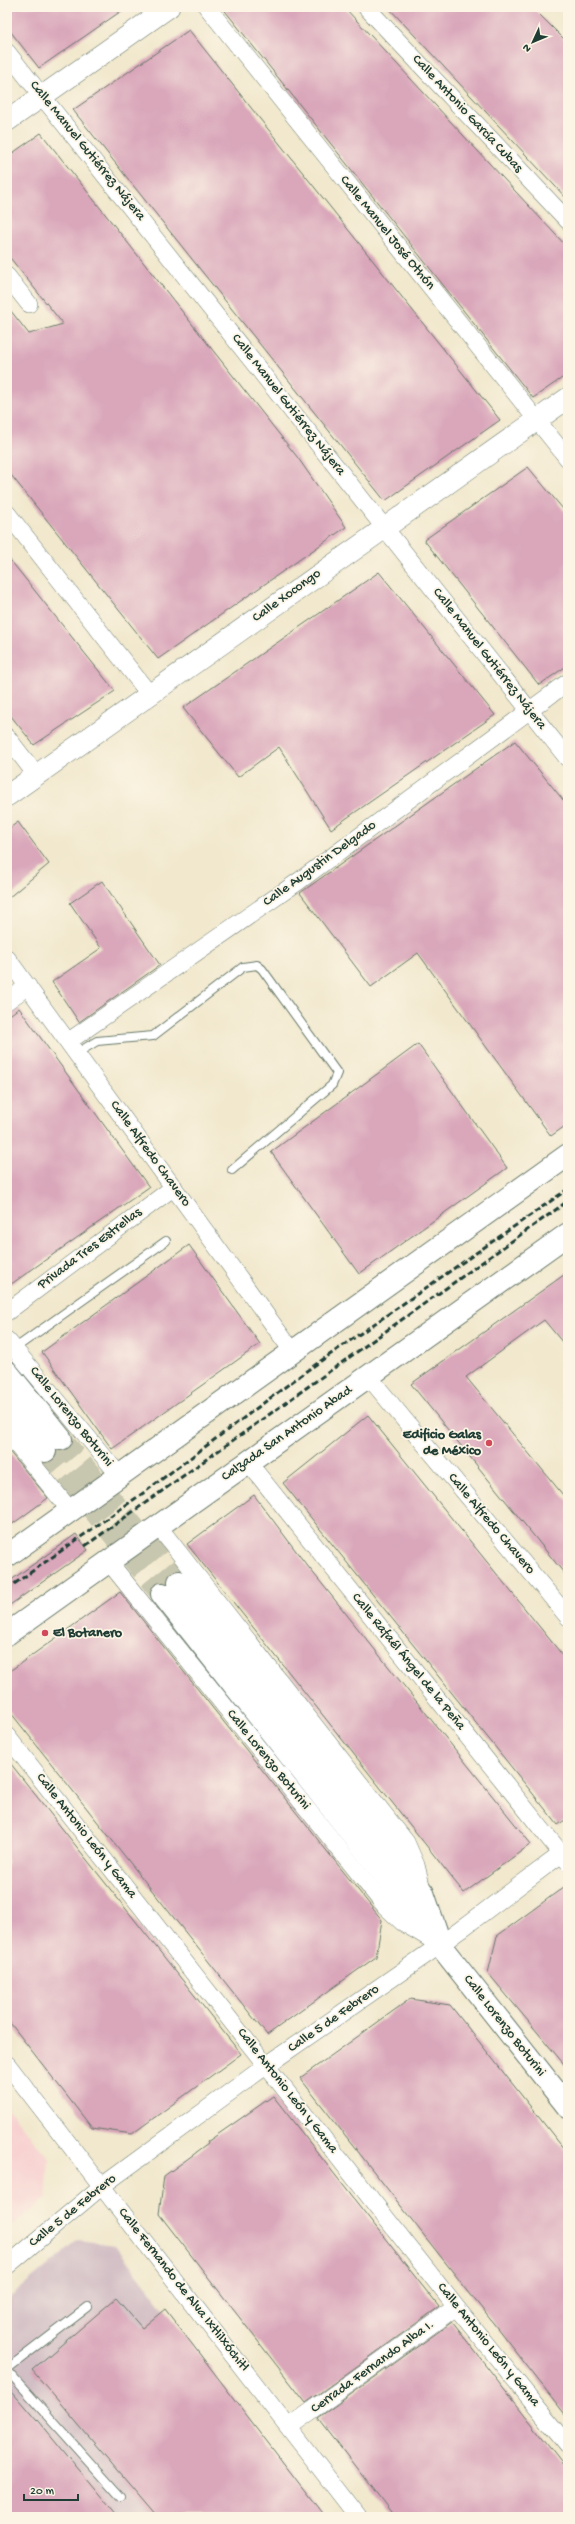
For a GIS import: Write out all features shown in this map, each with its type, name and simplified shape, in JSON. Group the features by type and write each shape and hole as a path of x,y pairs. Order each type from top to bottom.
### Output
{"main road":[{"path":"7,1556 568,1155"},
{"name":"Calzada San Antonio Abad","path":"7,1634 568,1234"},
{"name":"Calle Lorenzo Boturini","path":"7,1372 53,1445 7,1405"},
{"name":"Calle Lorenzo Boturini","path":"440,1945 423,1893 170,1588 440,1945 568,2107"}],"street":[{"path":"7,120 169,7"},
{"name":"Calle Manuel José Othón","path":"207,7 568,459"},
{"name":"Calle Antonio García Cubas","path":"366,7 568,221"},
{"name":"Calle Manuel Gutiérrez Nájera","path":"7,52 568,759"},
{"path":"7,276 29,304"},
{"name":"Calle Xocongo","path":"7,796 384,527 568,398"},
{"path":"7,513 150,695"},
{"name":"Calle Augustin Delgado","path":"73,1047 568,682"},
{"path":"7,737 37,776"},
{"name":"Calle Alfredo Chavero","path":"7,958 293,1352"},
{"path":"7,1001 28,986"},
{"name":"Privada Tres Estrellas","path":"7,1312 174,1187"},
{"name":"Calle Lorenzo Boturini","path":"11,1344 119,1475"},
{"name":"Calle Alfredo Chavero","path":"368,1376 568,1617"},
{"path":"7,1433 70,1510"},
{"name":"Calle Rafaél Ángel de la Peña","path":"248,1462 566,1855"},
{"name":"Calle Lorenzo Boturini","path":"158,1526 406,1842 416,1865 423,1893"},
{"name":"Calle Lorenzo Boturini","path":"109,1562 385,1906 402,1922 440,1945"},
{"name":"Calle Antonio León y Gama","path":"7,1736 456,2307 568,2445"},
{"name":"Calle 5 de Febrero","path":"7,2266 102,2186 267,2065 440,1945 566,1855"},
{"name":"Calle Fernando de Alva Ixtlilxóchitl","path":"7,2064 358,2517"},
{"name":"Cerrada Fernando Alba I.","path":"289,2427 456,2307"}],"lane":[{"path":"73,1047 97,1041 154,1036 244,967 257,965 262,969 337,1074 332,1085 232,1170"},
{"path":"11,1344 166,1241"},
{"path":"88,2307 7,2370 121,2497"}],"shaded area":[{"path":"7,2107 49,2159 46,2198 7,2230"},
{"path":"78,2240 115,2245 325,2517 118,2517 38,2420 7,2446 7,2300"}],"building":[{"path":"7,7 127,7 39,68 7,27"},
{"path":"222,7 344,7 568,248 568,374 533,398"},
{"path":"388,7 532,7 568,43 568,200"},
{"path":"189,30 500,420 385,501 73,110"},
{"path":"41,133 298,458 346,527 158,659 7,470 7,306 29,334 63,324 7,254 7,157"},
{"path":"528,467 568,515 568,665 539,685 424,540"},
{"path":"7,556 115,691 34,745 7,711"},
{"path":"379,572 495,715 331,829 279,747 238,777 183,708"},
{"path":"515,741 568,806 568,1124 551,1136 418,953 371,987 300,893"},
{"path":"18,822 49,864 7,899 7,830"},
{"path":"102,881 160,965 79,1022 52,982 101,948 70,903"},
{"path":"19,1008 149,1187 7,1287 7,1017"},
{"path":"418,1044 507,1168 359,1274 271,1152"},
{"path":"189,1245 260,1344 112,1449 42,1352"},
{"name":"Edificio Galas de México","path":"568,1272 568,1349 544,1320 466,1377 568,1501 568,1578 411,1384"},
{"path":"368,1415 568,1662 568,1818 558,1825 283,1483"},
{"path":"7,1449 48,1498 7,1528"},
{"path":"254,1495 302,1559 531,1844 464,1893 187,1544"},
{"path":"76,1534 88,1550 7,1607 7,1583"},
{"path":"120,1592 382,1920 376,1957 267,2035 7,1708 7,1673"},
{"path":"7,1759 241,2054 132,2134 92,2128 7,2019"},
{"path":"568,1884 568,2069 488,1973 497,1936"},
{"path":"410,1999 450,2005 568,2154 568,2418 300,2078"},
{"path":"273,2096 439,2307 306,2403 159,2214 164,2176 208,2144 207,2142"},
{"path":"116,2298 142,2328 165,2309 325,2517 157,2517 32,2370"},
{"path":"452,2322 568,2470 568,2517 394,2517 318,2418"},
{"path":"7,2386 37,2421 38,2420 118,2517 7,2517"}],"tunnel":[{"path":"61,1439 179,1582"},
{"path":"45,1451 162,1594"}],"railway":[{"path":"7,1589 146,1491 305,1372 568,1189"},
{"path":"85,1546 568,1201"}],"place":[{"name":"Edificio Galas de México","path":"489,1443"},
{"name":"El Botanero","path":"45,1633"}]}
